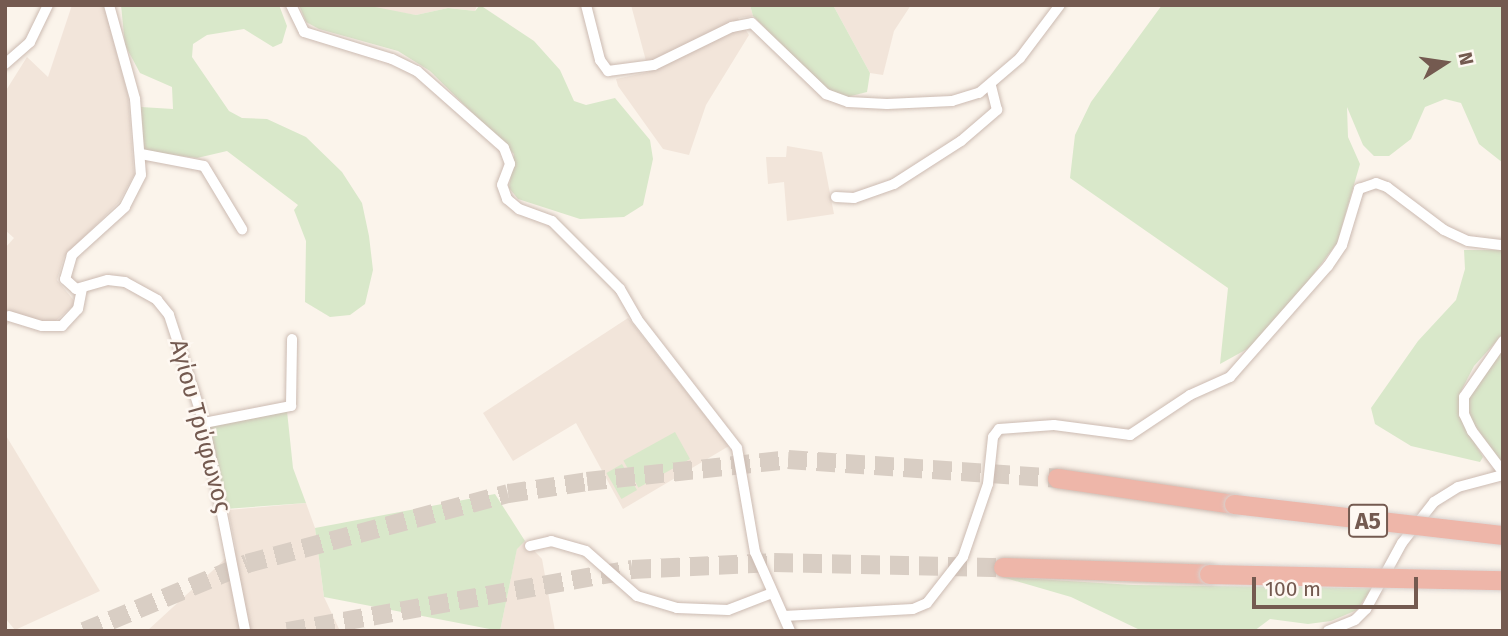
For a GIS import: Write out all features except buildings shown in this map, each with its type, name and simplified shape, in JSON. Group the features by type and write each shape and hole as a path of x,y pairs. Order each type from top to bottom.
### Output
{"highway":[{"name":"Α5","path":"1057,478 1234,504 1503,535"},
{"path":"1003,567 1503,580"}],"street":[{"path":"5,64 32,39 48,5"},
{"path":"9,316 42,326 62,326 78,309 82,289 66,283 67,262 129,203 140,180 141,154 134,92 109,5"},
{"path":"290,5 304,32 392,58 417,71 504,148 510,164 502,185 507,199 519,209 552,221 620,289 637,319 737,448 755,552 790,631"},
{"path":"586,5 600,60 611,72 654,65 732,27 751,23 813,83 843,101 943,102 967,98 991,86 1027,51 1060,5"},
{"path":"836,197 854,198 894,184 961,141 997,110 999,104 991,86"},
{"path":"141,154 204,166 242,229"},
{"path":"784,616 913,609 927,603 963,558 988,484 993,437 999,429 1054,425 1130,435 1189,395 1230,377 1328,266 1342,245 1359,189 1376,183 1387,187 1444,230 1468,241 1503,245"},
{"name":"Αγίου Τρύφωνος","path":"82,289 117,280 161,304 180,343 204,423 245,631"},
{"path":"204,423 291,406 292,339"},
{"path":"1328,631 1355,620 1366,609 1402,543 1434,502 1458,486 1503,474 1472,431 1464,414 1464,397 1503,341"},
{"path":"530,546 551,541 586,551 637,596 677,608 728,610 772,593"}],"shaded area":[{"path":"72,5 104,5 128,95 134,175 119,202 64,257 57,280 76,303 52,324 16,315 5,328 5,248 14,238 5,230 5,92 27,57 48,77"},
{"path":"477,5 475,11 448,8 416,15 364,7"},
{"path":"631,5 750,5 753,16 738,18 749,35 706,105 689,155 663,149 618,86 616,79 649,72"},
{"path":"833,5 911,5 894,31 883,75 870,73"},
{"path":"787,146 822,152 834,214 787,221 784,182 768,184 766,157 786,157"},
{"path":"628,318 729,446 623,509 576,423 513,461 483,413"},
{"path":"5,434 100,591 15,630 5,618"},
{"path":"306,503 315,528 324,597 340,631 147,631 236,549 228,510"},
{"path":"525,541 542,559 555,631 500,631 517,548"}],"green space":[{"path":"121,5 279,5 287,26 282,43 273,47 244,29 207,35 193,44 192,57 229,111 242,118 267,119 306,137 342,172 362,203 369,236 373,270 365,304 350,315 330,317 305,302 306,241 294,210 298,205 227,151 197,158 144,151 141,107 173,109 172,87 140,73 125,45"},
{"path":"299,5 365,5 416,15 448,8 475,11 480,5 534,41 560,70 574,101 586,105 615,98 650,140 653,159 643,205 624,217 580,219 518,199 509,188 514,154 430,71 398,51 319,29 306,22"},
{"path":"750,5 833,5 870,73 867,92 847,97 832,94 753,16"},
{"path":"1162,5 1503,5 1503,163 1479,144 1461,103 1445,99 1425,107 1411,139 1389,156 1374,156 1363,145 1347,107 1348,137 1360,164 1337,243 1294,300 1249,348 1220,364 1228,288 1070,178 1075,135 1091,102"},
{"path":"1464,250 1503,250 1503,334 1474,366 1459,395 1459,416 1483,457 1480,462 1411,446 1375,424 1371,408 1418,341 1456,300 1465,269"},
{"path":"1503,347 1503,464 1470,419 1468,395"},
{"path":"287,411 293,468 306,503 225,509 207,424"},
{"path":"675,432 690,459 638,488 623,461"},
{"path":"622,464 637,490 621,499 606,473"},
{"path":"495,494 525,541 517,549 500,631 324,597 315,528"},
{"path":"1002,577 1133,585 1372,588 1357,610 1331,621 1308,624 1270,619 1254,631 1142,631 1071,597"}],"tunnel":[{"path":"84,631 247,563 508,493 587,481 788,459 1057,478"},
{"path":"287,631 632,569 774,562 1003,567"}]}
